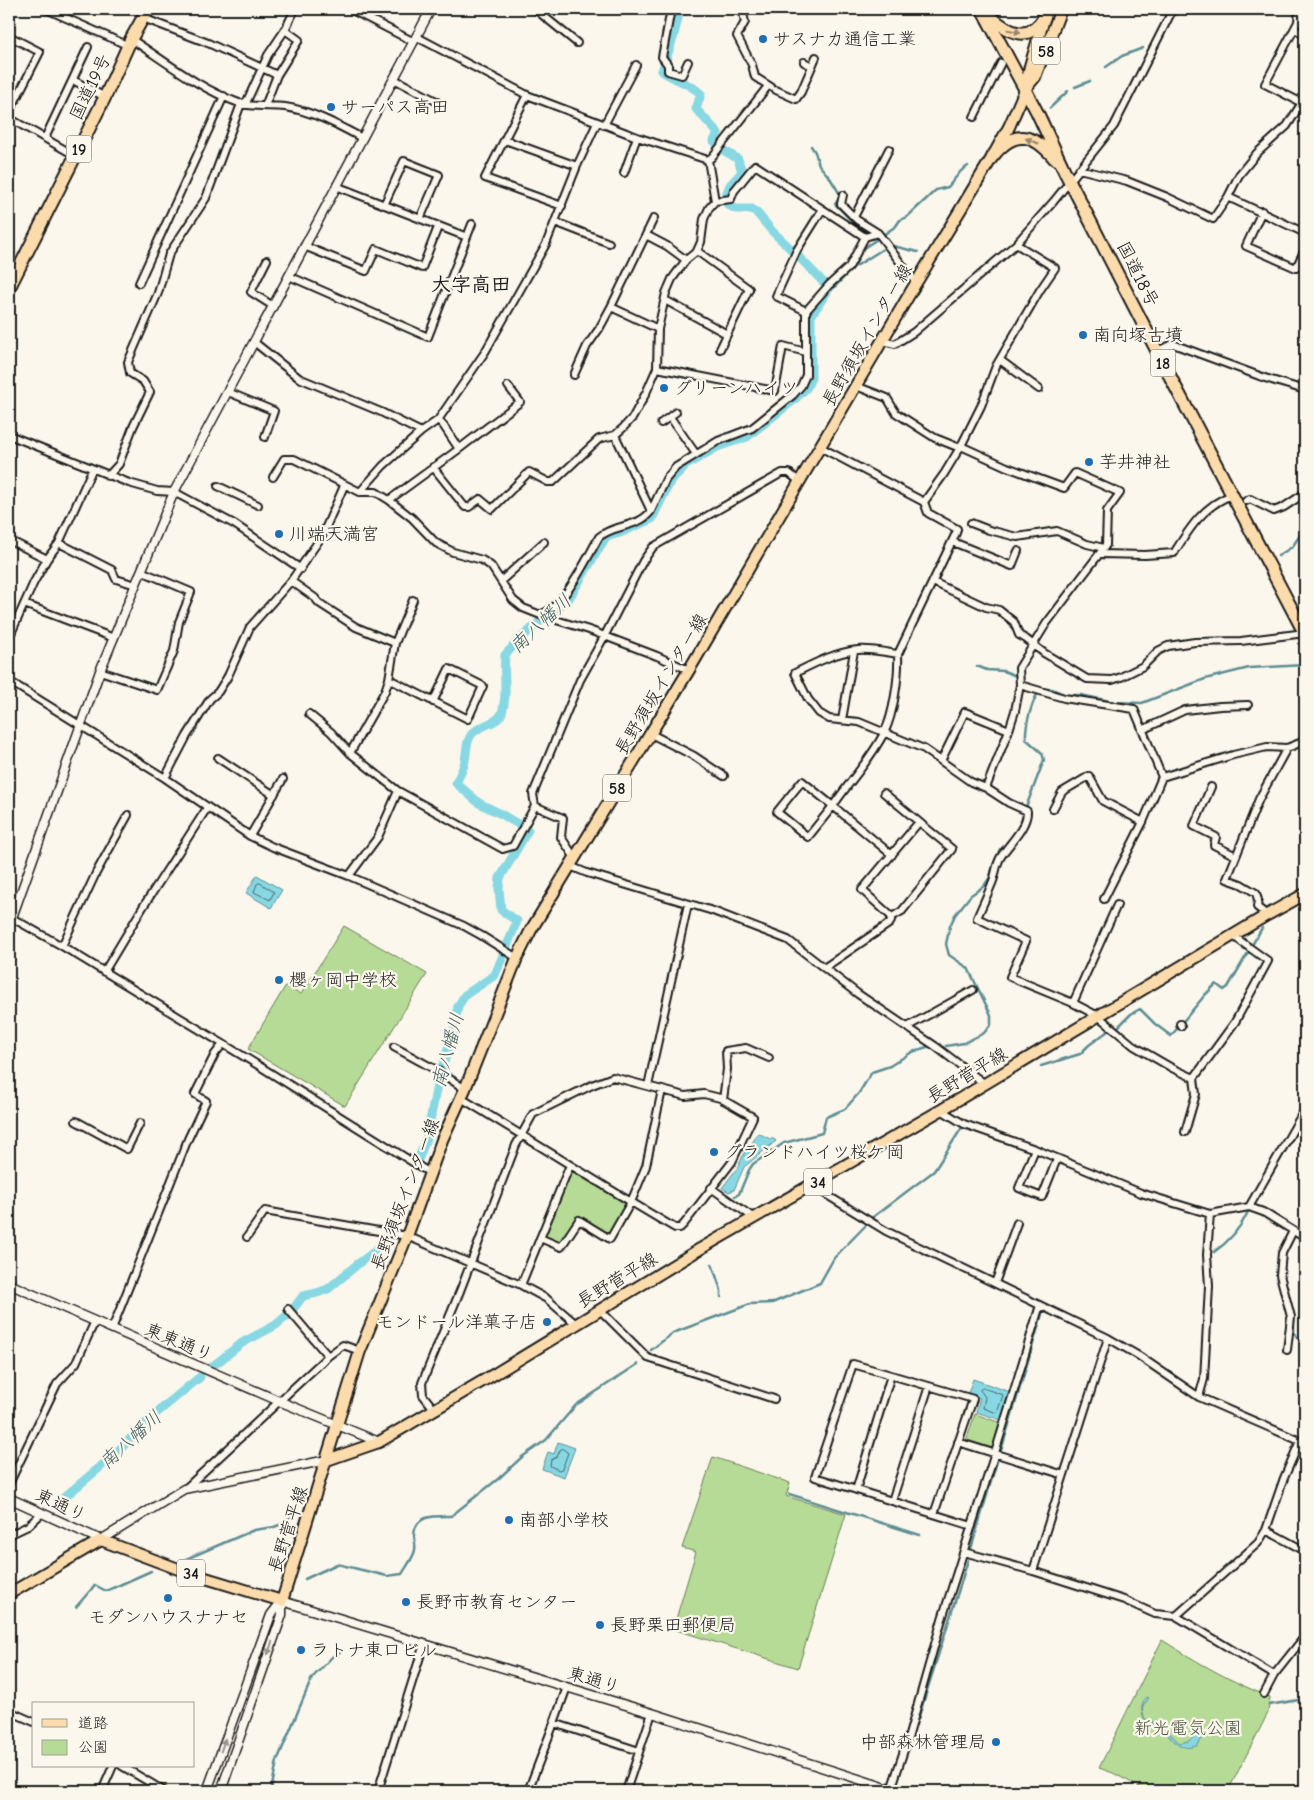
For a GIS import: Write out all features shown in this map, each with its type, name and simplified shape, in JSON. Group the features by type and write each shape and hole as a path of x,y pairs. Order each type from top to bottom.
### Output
{"highway":[{"path":"983,9 1003,27 1014,32 1033,30 1042,23 1046,12"},
{"name":"国道18号","path":"983,9 1157,351 1305,634"},
{"name":"国道19号","path":"10,281 106,97 145,13"},
{"path":"993,156 1008,140 1019,137 1029,138 1047,150 1067,176"}],"main road":[{"name":"長野須坂インター線","path":"1025,90 1035,77 1060,9"},
{"name":"長野須坂インター線","path":"327,1460 360,1351 407,1236 442,1140 463,1093 517,958 531,930 651,734 1009,128 1025,90 1046,12"},
{"name":"長野菅平線","path":"102,1540 189,1573 282,1601 327,1460 378,1442 754,1218 985,1084 1266,915 1305,894"},
{"path":"9,1594 102,1540"}],"street":[{"path":"46,9 130,43 210,90 242,104 284,107 304,111 332,122 362,138"},
{"path":"108,476 119,464 133,427 150,392 144,381 130,373 128,362 158,293 169,254 206,198 242,104 247,101 268,54 285,30 295,9"},
{"path":"350,9 527,95 637,137 708,160"},
{"path":"430,1173 62,946 10,922 100,671 174,492 432,9"},
{"path":"535,9 577,43"},
{"path":"671,9 662,57 668,65 668,71 682,75 688,62"},
{"path":"742,9 745,22 737,36 752,66 755,77 772,88 796,99 801,92 816,57"},
{"path":"882,341 895,344 914,332 1016,244 1054,201 1067,176 1079,168 1114,126 1173,9"},
{"path":"1079,168 1127,181 1167,197 1213,219 1228,197 1240,174 1257,153 1287,126 1304,100 1265,84 1295,29 1298,22 1298,9"},
{"path":"145,13 277,75"},
{"path":"1295,29 1305,35"},
{"path":"265,106 277,75 299,40 285,30"},
{"path":"9,36 40,52 9,112"},
{"path":"45,138 88,47"},
{"path":"804,62 812,66"},
{"path":"974,117 1000,63"},
{"path":"360,492 387,463 421,432 438,420 480,361 546,244 577,166 636,65"},
{"path":"394,79 436,101"},
{"path":"73,80 106,97"},
{"path":"708,160 772,88"},
{"path":"527,95 485,178 562,206"},
{"path":"138,283 224,96"},
{"path":"9,118 76,156"},
{"path":"624,174 637,137"},
{"path":"505,140 577,166"},
{"path":"854,217 889,149"},
{"path":"708,160 716,201"},
{"path":"384,205 404,161 439,175 420,219"},
{"path":"433,467 465,507 469,507 480,499 492,509 529,472 548,482 553,482 599,439 614,435 623,428 633,417 657,368 658,329 672,279 686,260 697,251 701,242 704,219 709,208 716,201 732,199 734,190 755,165 865,237"},
{"path":"336,186 467,237"},
{"path":"843,195 841,204 854,217 878,233 916,283"},
{"path":"1228,197 1262,211 1305,233"},
{"path":"806,311 776,296 797,250 822,210"},
{"path":"1262,211 1246,246 1296,268 1305,249"},
{"path":"574,375 587,346 611,307 654,218"},
{"path":"555,222 609,243"},
{"path":"289,276 428,336 472,224"},
{"path":"304,246 366,271 376,249 422,268 438,227"},
{"path":"544,616 563,598 599,537 606,531 647,516 666,479 676,467 718,441 752,428 793,395 801,386 806,375 806,311 829,285 849,267 865,237 878,233"},
{"path":"646,235 667,246 686,260"},
{"path":"924,502 961,447 982,406 996,366 1040,290 1055,268 1016,244"},
{"path":"697,251 749,289 720,349"},
{"path":"267,260 251,292 274,306"},
{"path":"665,300 727,334"},
{"path":"611,307 658,329"},
{"path":"254,342 299,378 381,412 421,432"},
{"path":"1157,351 1173,344 1265,378 1305,390"},
{"path":"657,368 775,391 783,346 806,352"},
{"path":"1000,360 1039,389"},
{"path":"389,500 520,402 508,386"},
{"path":"856,386 887,398 896,413 935,438 1064,488 1075,473 1120,493 1107,511 1107,539 1103,551 1085,571 1056,610 1019,668 1020,685 1009,730 986,788"},
{"path":"228,392 274,411 265,437"},
{"path":"661,423 673,414 696,454"},
{"path":"438,420 459,449"},
{"path":"614,435 651,510"},
{"path":"9,436 129,484 157,491 174,492 234,524 301,569"},
{"path":"820,447 924,502 928,513 958,529 898,654 899,670 895,695 885,732 833,806 808,837 777,812 802,781 833,806 892,855"},
{"path":"273,477 284,459 294,459 344,486 360,492 376,492 412,518 436,542 453,552 482,560 491,566 513,600 523,608 590,630 689,670"},
{"path":"9,638 47,559 59,543 92,470"},
{"path":"309,714 331,732 350,753 398,790 503,849 513,846 535,806 533,794 580,680 643,561 653,547 782,473 789,473 799,482"},
{"path":"218,486 258,505"},
{"path":"165,778 187,736 228,676 250,627 292,581 322,536 344,486"},
{"path":"1246,502 1250,500 1274,511 1284,507 1305,493"},
{"path":"971,523 1017,537 1057,532 1103,551 1145,555 1174,553 1194,522 1206,510 1220,499 1232,495"},
{"path":"9,540 47,559"},
{"path":"501,581 544,542"},
{"path":"953,542 1012,566 1018,552"},
{"path":"59,543 112,570 116,579 136,585"},
{"path":"100,671 157,690 174,651 179,622 191,592 141,571"},
{"path":"292,581 319,603 356,627 395,643"},
{"path":"934,582 986,607 998,610 1014,622 1019,635 1087,679 1112,680 1121,677 1142,666 1158,651 1168,646 1195,642 1241,641 1305,634"},
{"path":"350,753 390,679 395,643 413,600"},
{"path":"24,604 114,638"},
{"path":"898,654 854,651 838,654 795,673 808,699 819,713 829,720 858,722 924,749 972,782 1026,811 1027,816 1018,834 1002,854 997,865 994,880 977,918 1026,941 1010,978 1073,1003 1098,1016 1134,1046 1172,1068 1194,1078"},
{"path":"842,720 854,651"},
{"path":"390,679 433,702 468,719 483,686 449,669 433,702"},
{"path":"9,681 165,778 250,836 273,847 349,876 464,926 517,958"},
{"path":"1020,685 1064,698 1113,704 1134,709 1162,777 1143,822 1104,899"},
{"path":"1142,730 1185,710 1248,705"},
{"path":"941,761 965,712 1009,730"},
{"path":"651,734 694,756 724,776"},
{"path":"1162,777 1251,751 1267,747 1287,748 1305,741"},
{"path":"1266,915 1257,907 1256,893 1241,884 1226,879 1260,799 1287,748"},
{"path":"218,758 274,794"},
{"path":"1053,809 1062,792 1089,776 1103,801 1143,822"},
{"path":"250,836 283,779"},
{"path":"1211,787 1194,826 1216,836 1214,845 1236,856"},
{"path":"349,876 378,837 398,790"},
{"path":"824,968 890,923 892,917 902,911 952,849 884,793"},
{"path":"535,806 563,818 561,837 572,862 587,873 722,914 788,940 858,994 935,1046 985,1084"},
{"path":"104,972 142,908 207,808"},
{"path":"62,946 96,873 128,815"},
{"path":"892,917 862,890 919,822"},
{"path":"648,1086 688,904"},
{"path":"1073,1003 1117,905"},
{"path":"1185,1132 1196,1094 1194,1078 1235,1022 1268,961 1232,936"},
{"path":"907,1027 973,990"},
{"path":"112,1329 188,1139 206,1101 195,1094 215,1054 223,1044"},
{"path":"394,1047 440,1072 463,1093 522,1134 570,1165 675,1228 680,1228 732,1162 753,1117 723,1100 704,1094 685,1096 613,1077 592,1085 533,1114 522,1134 516,1145 422,1383 423,1395 434,1409"},
{"path":"723,1100 727,1069 726,1051 746,1048 769,1058"},
{"path":"540,1238 561,1247 579,1220 610,1239 631,1202 646,1166 662,1090"},
{"path":"1249,1208 1305,1109"},
{"path":"941,1110 964,1124 1035,1149 1141,1193 1202,1213 1210,1214 1249,1208 1263,1212 1293,1232 1303,1236 1305,1230"},
{"path":"76,1121 127,1149 140,1123"},
{"path":"1035,1149 1019,1188 1042,1197 1057,1159"},
{"path":"522,1286 570,1165"},
{"path":"812,1186 886,1231 1108,1338 1139,1356 1199,1397 1300,1441 1284,1478 1266,1530 1258,1543 1176,1616"},
{"path":"712,1188 754,1218"},
{"path":"247,1237 266,1211 407,1236 522,1286 547,1299 576,1324"},
{"path":"1199,1397 1204,1378 1209,1286 1207,1255 1210,1214"},
{"path":"995,1283 1017,1223"},
{"path":"1287,1350 1291,1317 1280,1275 1282,1254 1293,1232"},
{"name":"東東通り","path":"9,1284 378,1442"},
{"path":"894,1790 942,1618 1040,1305"},
{"path":"600,1310 648,1358 774,1399"},
{"path":"290,1312 328,1356"},
{"path":"9,1484 57,1384 76,1363 95,1321"},
{"path":"1033,1571 1108,1338"},
{"path":"102,1540 184,1490 328,1356 343,1345 360,1351"},
{"path":"934,1514 972,1399 853,1364 815,1477 972,1526"},
{"path":"856,1490 891,1375"},
{"path":"892,1501 930,1386"},
{"path":"958,1442 1064,1475"},
{"path":"184,1490 327,1460"},
{"name":"東通り","path":"9,1498 102,1540"},
{"path":"9,1535 28,1526 42,1513"},
{"path":"1266,1530 1305,1551"},
{"path":"964,1552 1033,1571 1124,1600 1155,1614 1176,1616 1274,1675"},
{"path":"206,1791 270,1615 282,1601"},
{"path":"221,1791 282,1615 282,1601"},
{"name":"東通り","path":"282,1601 652,1713 894,1790"},
{"path":"1264,1694 1274,1675 1305,1636"},
{"path":"378,1791 424,1644"},
{"path":"528,1791 567,1687"},
{"path":"9,1711 32,1721"},
{"path":"626,1791 652,1713"},
{"path":"554,1723 639,1751"},
{"path":"102,1791 112,1768"},
{"path":"125,1768 164,1791"}],"green space":[{"path":"344,926 427,974 345,1106 248,1049 286,985 301,994"},
{"path":"571,1171 626,1204 610,1234 579,1215 560,1243 544,1235"},
{"path":"975,1414 1001,1423 992,1449 966,1441"},
{"path":"713,1457 790,1483 786,1496 846,1514 798,1668 673,1629 696,1552 682,1548"},
{"name":"新光電気公園","path":"1162,1640 1214,1671 1270,1697 1268,1713 1228,1791 1147,1791 1113,1773 1099,1768"}],"water":[{"path":"257,875 282,890 271,908 246,893"},
{"path":"758,1133 776,1141 744,1167 734,1190 729,1192 722,1188 738,1167 746,1149 748,1150"},
{"path":"973,1379 1010,1392 1001,1420 976,1412 980,1398 968,1393"},
{"path":"558,1442 575,1448 564,1477 542,1469 548,1452 554,1454"},
{"path":"1147,1697 1149,1698 1142,1710 1143,1702"},
{"path":"1145,1719 1163,1726 1179,1743 1189,1741 1196,1734 1200,1734 1201,1740 1198,1745 1192,1747 1181,1746 1160,1727"}],"waterway":[{"path":"287,18 292,9"},
{"path":"672,21 675,9"},
{"name":"南八幡川","path":"680,9 662,71 701,94 696,109 718,133 714,141 718,145"},
{"path":"1106,67 1122,56 1143,48"},
{"path":"1075,87 1090,81"},
{"path":"1050,108 1068,91"},
{"path":"811,146 819,165 841,196 835,204 855,224 869,233"},
{"name":"南八幡川","path":"723,150 738,159 742,172 730,185 726,195"},
{"path":"883,235 896,226 900,220 907,217 936,190 948,187 961,171 968,166"},
{"name":"南八幡川","path":"728,205 736,209 752,209 793,251"},
{"path":"865,247 876,240"},
{"path":"826,296 854,267 866,242"},
{"path":"893,246 918,252"},
{"path":"856,266 883,249"},
{"name":"南八幡川","path":"799,257 825,284"},
{"name":"南八幡川","path":"419,1158 427,1136 438,1080 453,1034 458,1006 465,995 495,975 517,921 501,910 500,878 528,830 479,803 456,783 464,765 471,735 474,731 496,720 502,713 505,699 505,655 521,638 568,600 606,537 652,519 670,482 686,465 717,447 747,437 794,400 807,387 811,378 811,316 827,292"},
{"path":"1278,556 1292,547 1305,528"},
{"path":"1026,807 1044,760 1042,753 1026,739 1030,713 1040,689 1052,689 1066,695 1081,695 1114,702 1142,703 1205,679 1249,668 1305,665"},
{"path":"977,666 987,670 1004,671 1016,676"},
{"path":"946,1046 964,1043 984,1033 991,1024 991,1015 968,968 949,955 946,944 950,926 955,915 971,895 984,886 990,877 1000,849"},
{"path":"1252,945 1262,928"},
{"path":"1118,1027 1131,1014 1140,1009 1171,1036 1216,984 1224,990 1228,987 1249,951"},
{"path":"1041,1066 1080,1054 1108,1031"},
{"path":"735,1196 739,1194 753,1164 784,1143 822,1133 826,1117 845,1109 859,1093 872,1072 890,1066 912,1052 927,1047"},
{"path":"1267,1182 1305,1117"},
{"path":"873,1217 934,1171 961,1129"},
{"path":"1256,1201 1260,1193"},
{"path":"1214,1252 1234,1234 1248,1212"},
{"path":"651,1350 673,1333 750,1304 772,1303 820,1283 834,1258 868,1223"},
{"name":"南八幡川","path":"213,1366 242,1343 276,1325 290,1313 303,1296 328,1289 386,1243"},
{"path":"712,1264 721,1290 721,1297"},
{"path":"1001,1451 1042,1314"},
{"path":"1294,1319 1294,1332 1305,1348"},
{"path":"305,1579 337,1564 387,1576 402,1574 412,1559 415,1546 414,1534 419,1523 428,1518 451,1516 498,1479 522,1457 546,1440 576,1405 638,1364"},
{"name":"南八幡川","path":"61,1500 112,1457 154,1415 200,1377"},
{"path":"971,1549 998,1458"},
{"path":"789,1494 920,1535"},
{"path":"186,1559 254,1530 282,1524 291,1517"},
{"path":"918,1719 968,1560"},
{"path":"76,1607 95,1585 106,1591 151,1571"},
{"path":"271,1791 277,1761 312,1678 333,1656 343,1650"},
{"path":"1269,1705 1305,1699"}],"place":[{"name":"サスナカ通信工業","path":"763,39"},
{"name":"サーパス高田","path":"331,107"},
{"name":"南向塚古墳","path":"1083,335"},
{"name":"グリーンハイツ","path":"664,388"},
{"name":"芋井神社","path":"1089,462"},
{"name":"川端天満宮","path":"279,534"},
{"name":"櫻ヶ岡中学校","path":"279,980"},
{"name":"グランドハイツ桜ケ岡","path":"714,1152"},
{"name":"モンドール洋菓子店","path":"547,1322"},
{"name":"南部小学校","path":"509,1520"},
{"name":"モダンハウスナナセ","path":"168,1598"},
{"name":"長野市教育センター","path":"406,1602"},
{"name":"長野栗田郵便局","path":"600,1625"},
{"name":"ラトナ東口ビル","path":"301,1650"},
{"name":"中部森林管理局","path":"996,1742"}],"district":[{"name":"大字高田","path":"471,284"}]}
